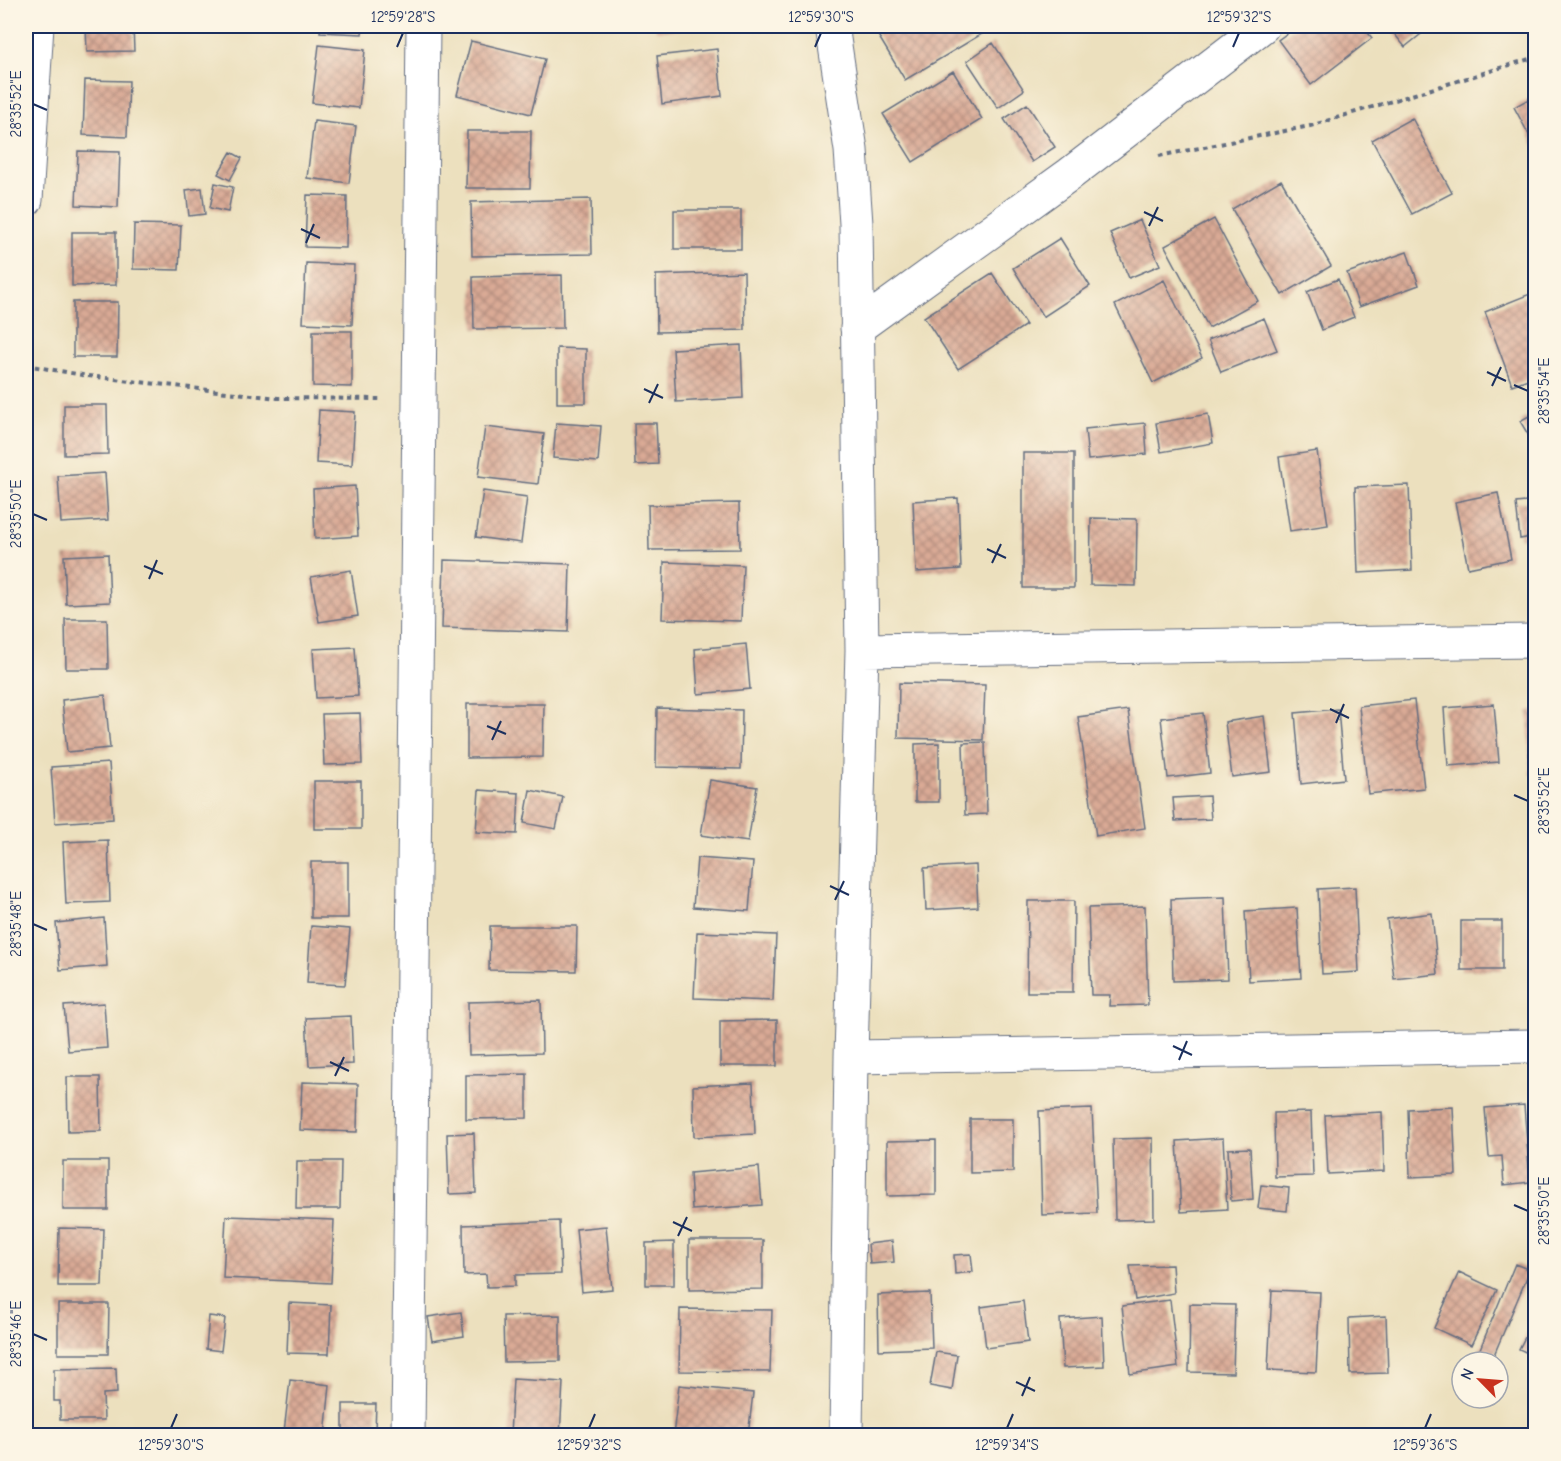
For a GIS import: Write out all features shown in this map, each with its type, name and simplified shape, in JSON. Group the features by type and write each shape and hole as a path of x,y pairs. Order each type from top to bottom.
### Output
{"street":[{"path":"26,200 37,26"},
{"path":"408,1436 423,26"},
{"path":"832,26 851,150 856,224 862,650 851,1057 846,1436"},
{"path":"857,327 1070,174 1263,26"},
{"path":"862,650 1536,641"},
{"path":"851,1057 1536,1046"}],"path":[{"path":"1150,158 1310,126 1536,57"},
{"path":"26,365 88,376 278,398 418,399"}],"building":[{"path":"86,26 133,26 134,51 87,52"},
{"path":"321,26 363,26 362,34 320,32"},
{"path":"656,26 715,26 715,27 656,31"},
{"path":"887,26 981,26 985,32 905,80 876,32"},
{"path":"1297,26 1363,26 1372,38 1311,85 1278,40"},
{"path":"1388,26 1431,26 1405,47"},
{"path":"471,41 545,59 531,114 457,95"},
{"path":"993,43 1024,90 998,108 967,61"},
{"path":"319,45 365,50 359,108 312,103"},
{"path":"717,49 722,96 662,104 657,56"},
{"path":"953,71 982,119 913,162 883,114"},
{"path":"85,80 129,81 127,137 83,135"},
{"path":"1536,95 1536,148 1514,107"},
{"path":"1027,104 1055,147 1032,162 1004,119"},
{"path":"1412,118 1452,193 1412,214 1372,140"},
{"path":"314,121 356,126 349,183 307,178"},
{"path":"467,131 531,131 530,188 466,188"},
{"path":"78,151 120,152 118,207 76,205"},
{"path":"231,152 242,158 230,180 218,174"},
{"path":"1281,180 1331,266 1282,295 1232,209"},
{"path":"215,183 233,187 228,212 210,208"},
{"path":"202,188 205,214 189,216 186,190"},
{"path":"307,195 347,196 346,248 305,247"},
{"path":"591,199 592,254 472,256 471,202"},
{"path":"674,210 741,210 741,249 674,249"},
{"path":"1214,219 1258,301 1209,328 1165,246"},
{"path":"1140,220 1160,265 1129,278 1110,233"},
{"path":"134,224 181,225 179,270 133,269"},
{"path":"72,232 116,232 116,285 72,286"},
{"path":"1060,238 1090,286 1043,317 1013,268"},
{"path":"1407,252 1419,285 1359,307 1347,273"},
{"path":"306,263 354,265 352,325 303,323"},
{"path":"744,272 745,330 657,332 656,275"},
{"path":"992,273 1026,325 958,369 924,317"},
{"path":"562,275 563,328 474,329 473,277"},
{"path":"1338,279 1354,317 1322,330 1307,292"},
{"path":"1164,280 1202,358 1153,383 1115,305"},
{"path":"1535,292 1536,376 1512,385 1485,312"},
{"path":"73,302 118,302 117,357 73,357"},
{"path":"1264,318 1277,350 1221,372 1208,340"},
{"path":"313,331 352,331 352,387 313,386"},
{"path":"741,345 743,398 676,402 673,349"},
{"path":"557,348 586,349 586,403 557,403"},
{"path":"64,405 107,405 108,454 64,455"},
{"path":"319,410 355,412 352,465 316,463"},
{"path":"1536,412 1536,448 1520,421"},
{"path":"1208,414 1213,443 1161,452 1156,423"},
{"path":"556,423 601,426 598,462 553,458"},
{"path":"634,423 656,423 658,464 635,465"},
{"path":"1145,423 1147,454 1088,460 1085,429"},
{"path":"485,427 544,434 538,484 478,477"},
{"path":"1317,451 1328,525 1290,531 1279,457"},
{"path":"1023,453 1074,453 1074,588 1023,588"},
{"path":"105,473 108,520 61,523 58,476"},
{"path":"1409,485 1412,570 1358,573 1355,487"},
{"path":"355,486 358,536 315,539 313,489"},
{"path":"483,491 527,497 521,543 476,537"},
{"path":"1498,493 1511,559 1468,568 1455,502"},
{"path":"958,498 961,569 916,572 913,501"},
{"path":"1536,501 1536,565 1534,565 1531,537 1520,539 1516,503"},
{"path":"739,503 740,549 649,550 648,505"},
{"path":"1091,518 1137,519 1136,586 1090,585"},
{"path":"108,554 110,602 66,604 64,556"},
{"path":"444,560 570,564 568,632 442,628"},
{"path":"664,562 743,565 741,621 662,619"},
{"path":"351,570 358,616 319,622 311,577"},
{"path":"65,619 107,619 108,669 66,669"},
{"path":"746,644 750,689 698,694 695,649"},
{"path":"355,647 358,696 316,698 313,649"},
{"path":"899,683 985,685 983,740 898,738"},
{"path":"105,695 110,748 67,752 62,700"},
{"path":"1414,700 1424,788 1368,794 1359,706"},
{"path":"467,704 544,704 543,757 467,758"},
{"path":"1494,704 1499,762 1448,766 1444,708"},
{"path":"657,708 742,710 741,769 656,767"},
{"path":"1338,709 1344,779 1301,784 1295,713"},
{"path":"1128,710 1145,828 1096,836 1078,717"},
{"path":"1528,711 1536,711 1536,775 1530,775"},
{"path":"360,713 362,764 324,765 322,714"},
{"path":"1203,713 1210,773 1168,778 1161,718"},
{"path":"1264,716 1271,772 1232,777 1225,722"},
{"path":"985,742 987,814 965,815 963,743"},
{"path":"939,743 939,802 915,802 915,744"},
{"path":"109,763 113,819 55,823 51,767"},
{"path":"710,780 757,787 748,842 701,835"},
{"path":"314,781 361,781 361,829 314,829"},
{"path":"479,790 519,793 517,834 476,832"},
{"path":"530,790 563,797 556,829 524,823"},
{"path":"1209,796 1211,819 1175,821 1173,798"},
{"path":"108,840 110,902 66,904 63,842"},
{"path":"697,858 753,862 749,911 693,907"},
{"path":"311,862 348,862 348,918 311,918"},
{"path":"976,865 978,907 926,910 924,868"},
{"path":"1355,887 1359,972 1322,974 1318,889"},
{"path":"1225,897 1228,979 1173,981 1171,899"},
{"path":"1028,901 1074,901 1073,992 1027,992"},
{"path":"1145,906 1148,1005 1109,1006 1110,995 1091,995 1088,908"},
{"path":"1297,908 1301,978 1249,981 1245,911"},
{"path":"1432,913 1438,974 1394,979 1387,919"},
{"path":"104,918 107,966 60,970 56,923"},
{"path":"1461,921 1502,921 1502,970 1461,970"},
{"path":"311,926 350,929 345,985 307,983"},
{"path":"490,926 577,926 576,971 489,970"},
{"path":"697,932 776,935 773,1001 694,998"},
{"path":"541,1000 542,1053 469,1055 468,1002"},
{"path":"104,1003 107,1048 68,1051 64,1006"},
{"path":"351,1016 353,1064 309,1066 306,1018"},
{"path":"777,1020 777,1066 720,1066 720,1021"},
{"path":"527,1074 527,1118 466,1119 466,1075"},
{"path":"67,1077 100,1077 101,1131 68,1132"},
{"path":"302,1082 358,1084 357,1132 300,1130"},
{"path":"753,1083 755,1134 694,1137 693,1086"},
{"path":"1524,1105 1530,1182 1504,1185 1502,1156 1489,1157 1485,1108"},
{"path":"1453,1107 1456,1175 1410,1177 1408,1109"},
{"path":"1092,1109 1097,1213 1042,1215 1039,1111"},
{"path":"1311,1112 1313,1176 1275,1177 1274,1113"},
{"path":"1382,1112 1384,1171 1328,1174 1325,1115"},
{"path":"970,1119 1013,1119 1013,1172 970,1173"},
{"path":"474,1133 476,1193 449,1194 447,1134"},
{"path":"1153,1138 1154,1219 1115,1220 1113,1139"},
{"path":"1223,1138 1227,1209 1181,1212 1177,1141"},
{"path":"936,1140 936,1195 887,1196 887,1141"},
{"path":"1250,1148 1253,1199 1231,1201 1228,1149"},
{"path":"63,1161 108,1161 108,1210 63,1210"},
{"path":"297,1161 341,1161 340,1209 296,1209"},
{"path":"759,1167 762,1205 692,1210 690,1173"},
{"path":"1261,1185 1289,1188 1287,1211 1258,1208"},
{"path":"226,1216 334,1220 331,1283 223,1278"},
{"path":"559,1221 561,1274 515,1275 515,1286 487,1287 486,1274 464,1275 463,1225"},
{"path":"606,1226 612,1289 582,1292 576,1229"},
{"path":"59,1228 104,1229 102,1286 58,1286"},
{"path":"689,1240 763,1240 763,1289 689,1290"},
{"path":"892,1241 894,1262 870,1264 868,1244"},
{"path":"674,1242 674,1285 646,1285 646,1243"},
{"path":"971,1254 973,1272 955,1274 954,1255"},
{"path":"1515,1264 1530,1270 1496,1350 1480,1350"},
{"path":"1172,1265 1174,1293 1135,1300 1130,1266"},
{"path":"1459,1272 1497,1290 1471,1345 1434,1328"},
{"path":"1272,1290 1320,1292 1316,1372 1268,1370"},
{"path":"930,1293 932,1348 879,1350 878,1295"},
{"path":"1170,1300 1178,1367 1130,1374 1122,1306"},
{"path":"1023,1301 1028,1342 986,1348 981,1307"},
{"path":"289,1303 331,1305 329,1354 287,1353"},
{"path":"58,1304 109,1304 108,1354 58,1354"},
{"path":"1190,1304 1235,1305 1233,1373 1189,1372"},
{"path":"680,1309 772,1310 770,1372 679,1371"},
{"path":"461,1312 464,1336 432,1341 428,1317"},
{"path":"560,1315 560,1361 504,1362 503,1316"},
{"path":"209,1316 225,1318 221,1351 206,1349"},
{"path":"1102,1316 1104,1366 1063,1368 1060,1319"},
{"path":"1386,1316 1388,1373 1350,1374 1349,1318"},
{"path":"1536,1316 1536,1357 1519,1349"},
{"path":"936,1352 957,1355 952,1390 930,1386"},
{"path":"116,1368 117,1393 103,1394 104,1420 60,1420 60,1401 54,1401 54,1369"},
{"path":"513,1379 563,1382 560,1436 510,1436"},
{"path":"290,1380 330,1385 325,1436 284,1432"},
{"path":"679,1385 753,1393 748,1436 673,1436"},
{"path":"343,1404 376,1404 375,1431 343,1431"}]}
